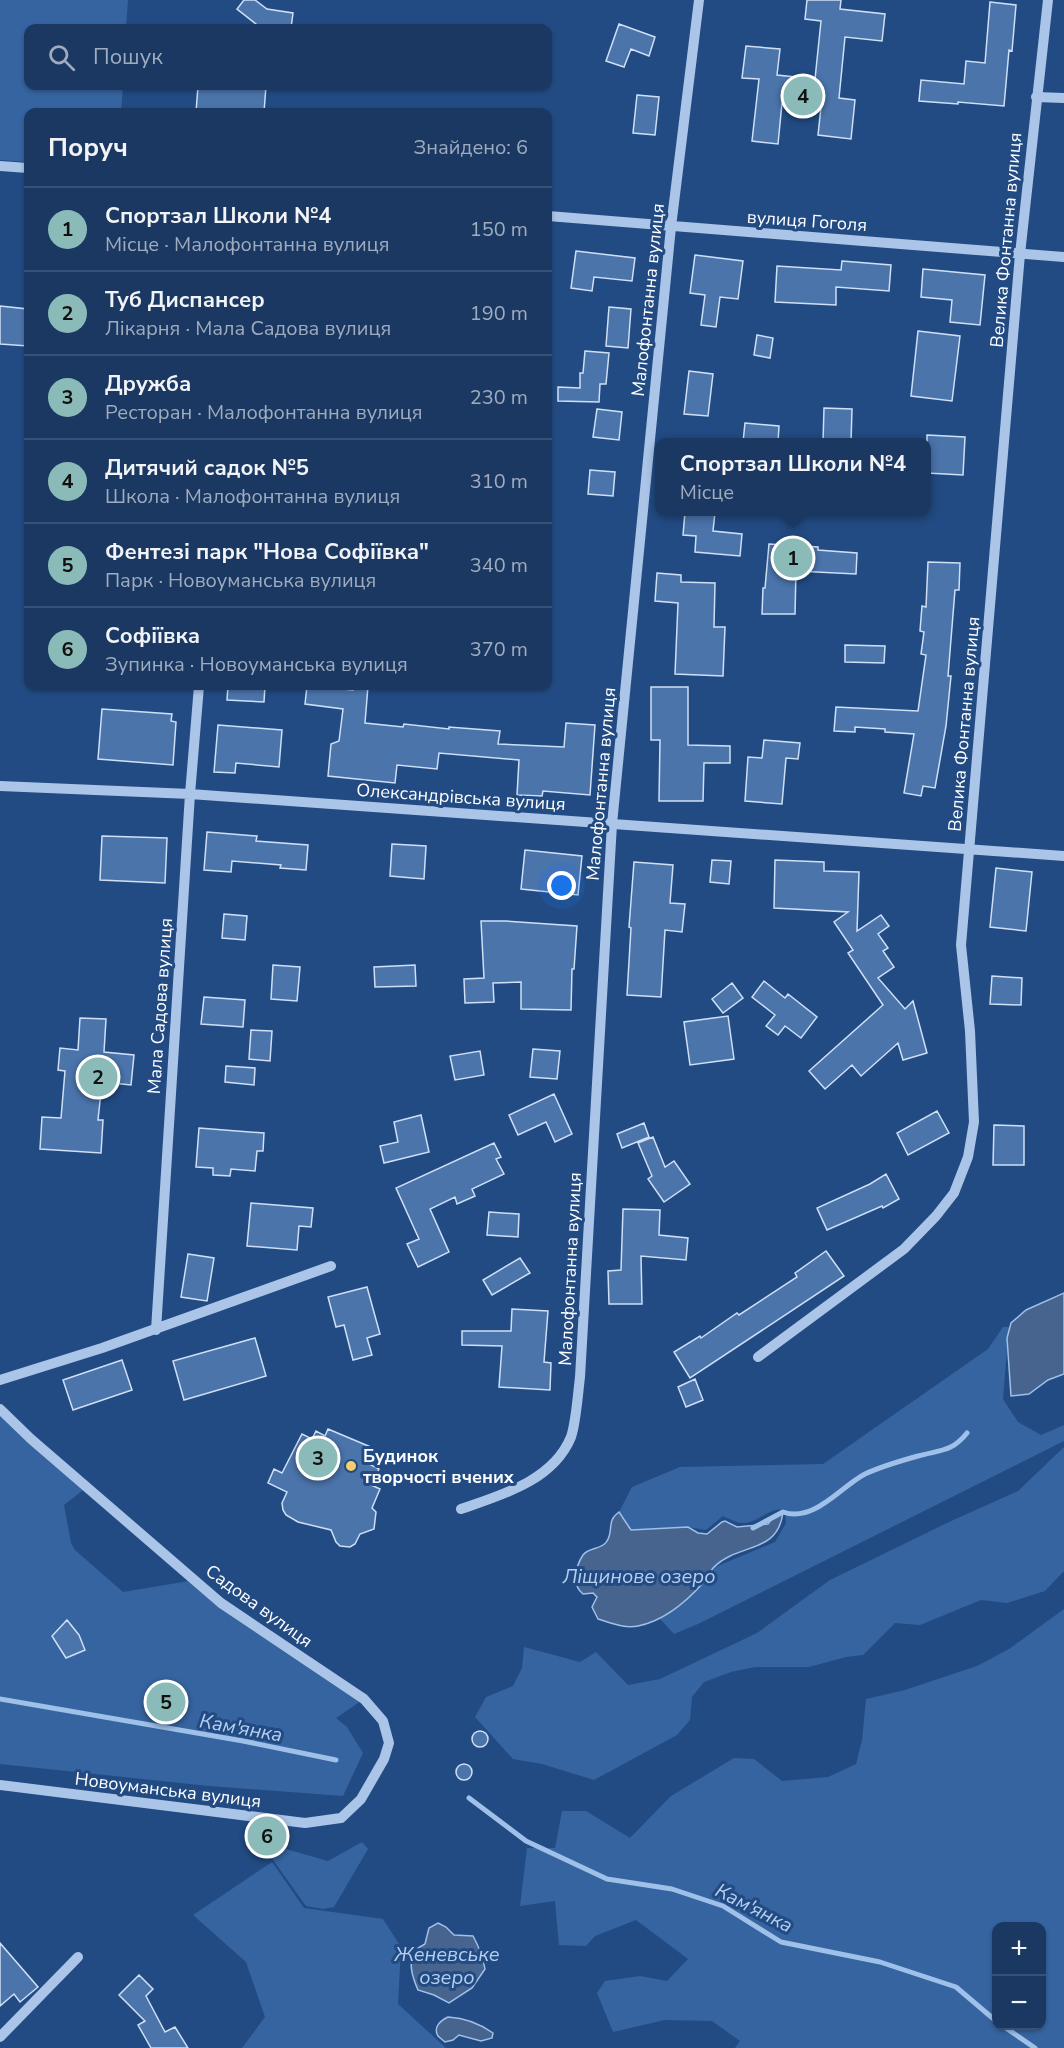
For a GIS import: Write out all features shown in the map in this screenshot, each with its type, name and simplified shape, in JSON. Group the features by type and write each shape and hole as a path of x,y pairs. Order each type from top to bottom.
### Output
{"street":[{"name":"Малофонтанна вулиця","path":"461,1509 517,1489 553,1465 571,1437 580,1377 612,825 671,227 699,0"},
{"name":"Велика Фонтанна вулиця","path":"758,1357 904,1249 954,1194 968,1157 974,1122 961,945 1020,254 1048,0"},
{"path":"1036,97 1064,98"},
{"path":"0,166 24,168"},
{"name":"вулиця Гоголя","path":"552,216 1064,257"},
{"name":"Мала Садова вулиця","path":"156,1329 199,690"},
{"name":"Олександрівська вулиця","path":"0,786 190,794 1064,856"},
{"path":"0,1380 156,1329 331,1266"},
{"name":"Садова вулиця","path":"0,1408 31,1439 220,1603 364,1699 383,1721 389,1743 384,1759 361,1799"},
{"name":"Новоуманська вулиця","path":"0,1785 305,1823 341,1818 361,1799"},
{"path":"0,2037 78,1957"}],"shaded area":[{"path":"0,0 128,0 126,24 24,24 24,90 123,90 121,108 24,108 24,162 0,160"},
{"path":"1003,1327 1011,1327 1003,1399 1018,1422 1041,1435 1064,1425 1064,1441 698,1624 674,1634 660,1619 682,1603 704,1582 713,1568 775,1542 786,1523 785,1510 774,1510 748,1523 737,1522 723,1516 706,1530 688,1527 631,1530 619,1512 632,1487 680,1467 823,1464 988,1349"},
{"path":"0,1409 87,1487 64,1505 71,1543 75,1550 123,1592 195,1580 364,1699 336,1718 347,1727 363,1753 343,1796 209,1786 0,1764"},
{"path":"1064,1447 1064,1571 1045,1591 1007,1603 981,1600 920,1625 895,1623 863,1655 809,1667 755,1667 731,1672 704,1682 692,1697 690,1720 677,1735 594,1780 542,1764 513,1759 475,1717 486,1697 513,1686 522,1668 524,1647 580,1662 596,1652 628,1685 660,1679 757,1633 830,1580 1018,1491"},
{"path":"1064,1609 1064,2048 735,2048 740,2041 712,2021 665,2020 613,2032 597,1993 605,1981 640,1976 667,1981 688,1959 636,1920 595,1936 586,1946 559,1945 555,1901 520,1906 527,1848 555,1848 562,1811 586,1811 630,1838 671,1796 734,1758 754,1759 782,1781 828,1777 856,1764 862,1740 866,1699 905,1690 977,1666 1009,1649"},
{"path":"362,1842 368,1849 334,1907 323,1909 306,1906 271,1857 275,1846 328,1861"},
{"path":"272,1862 304,1908 383,1919 401,1947 398,2004 446,2048 242,2048 265,2017 246,1962 193,1915"}],"water":[{"path":"1064,1293 1064,1374 1048,1380 1029,1394 1011,1396 1007,1338 1011,1323 1026,1310"},
{"name":"Ліщинове озеро","path":"619,1512 631,1530 688,1527 698,1533 707,1534 725,1521 737,1527 768,1524 776,1514 783,1512 780,1526 773,1535 765,1542 723,1560 674,1610 656,1620 628,1627 598,1619 592,1607 597,1597 593,1593 583,1594 576,1581 578,1565 583,1555 605,1544 609,1537 611,1522"},
{"name":"Женевське озеро","path":"438,1923 454,1935 473,1936 485,1969 472,1988 449,2003 418,1990 412,1971 413,1951 425,1944 429,1928"},
{"path":"448,2017 477,2024 493,2033 492,2038 481,2041 459,2035 445,2042 438,2036 436,2030 440,2022"}],"building":[{"path":"244,0 255,0 267,9 293,13 292,24 256,24 237,9"},
{"path":"807,0 841,0 840,9 885,14 882,41 845,37 839,98 855,100 851,139 818,135 821,107 782,103 778,144 752,141 759,79 742,78 746,46 780,49 777,75 815,79 821,21 805,19"},
{"path":"990,2 1016,5 1004,106 919,101 921,80 964,84 966,61 985,63"},
{"path":"619,24 655,37 649,56 631,49 624,67 606,61"},
{"path":"198,90 266,90 264,108 196,108"},
{"path":"637,95 659,97 655,135 633,133"},
{"path":"576,251 635,258 632,281 594,277 592,291 571,288"},
{"path":"695,255 743,261 738,299 720,297 716,327 701,325 705,295 690,293"},
{"path":"842,261 891,265 889,291 836,287 836,305 775,302 777,266 841,270"},
{"path":"923,269 985,275 980,325 950,322 952,300 921,297"},
{"path":"0,306 24,309 24,346 0,344"},
{"path":"609,307 631,309 628,348 606,346"},
{"path":"918,331 960,336 952,401 911,396"},
{"path":"757,335 773,338 770,358 754,355"},
{"path":"585,351 609,353 606,384 600,384 599,402 558,401 558,387 580,388 580,373 583,373"},
{"path":"689,371 713,374 708,416 684,414"},
{"path":"824,408 852,409 851,438 823,438"},
{"path":"597,409 622,412 619,440 593,437"},
{"path":"745,423 779,426 778,438 743,438"},
{"path":"927,435 965,437 963,475 931,473 931,438 927,438"},
{"path":"590,470 615,472 613,496 588,494"},
{"path":"685,516 715,516 713,531 742,534 740,556 695,552 696,536 683,535"},
{"path":"769,544 818,547 818,550 857,553 856,574 796,571 795,614 762,614"},
{"path":"928,562 960,563 959,590 955,590 946,726 935,788 923,786 921,796 904,793 914,734 855,727 855,732 834,731 836,707 918,711 926,655 921,654 924,632 920,631 922,606 926,607"},
{"path":"657,573 681,575 681,582 715,583 714,627 725,627 723,676 675,674 678,603 655,601"},
{"path":"845,645 885,646 884,663 845,662"},
{"path":"651,687 688,687 688,745 730,746 730,763 704,763 703,801 659,801 660,740 651,740"},
{"path":"228,690 265,690 264,702 227,700"},
{"path":"307,690 368,690 365,723 500,731 498,744 564,747 566,723 595,725 590,795 543,791 542,796 517,795 519,760 439,753 437,769 397,765 395,783 328,776 331,744 339,741 343,709 305,704"},
{"path":"102,709 172,714 171,721 176,722 173,765 98,759"},
{"path":"218,725 282,730 279,767 236,763 235,773 214,772"},
{"path":"764,740 800,743 798,759 786,758 782,804 745,801 748,757 762,758"},
{"path":"207,832 257,836 256,841 308,845 306,870 280,868 281,865 232,861 231,872 204,870"},
{"path":"102,836 167,838 165,883 100,880"},
{"path":"392,844 426,846 424,879 390,876"},
{"path":"525,850 582,856 578,895 521,889"},
{"path":"712,860 731,861 729,884 710,882"},
{"path":"775,860 824,862 824,871 859,872 857,931 881,915 889,926 878,934 888,948 883,951 894,967 878,978 905,1009 913,1001 927,1053 903,1060 898,1043 861,1076 852,1065 825,1089 809,1071 883,1005 848,953 853,950 834,922 848,912 774,908"},
{"path":"634,862 673,865 670,903 685,904 682,932 665,930 661,997 627,995"},
{"path":"996,868 1032,872 1026,931 990,927"},
{"path":"224,914 247,916 245,940 222,938"},
{"path":"481,921 577,926 574,969 572,969 571,1010 521,1009 521,982 493,983 494,1002 465,1003 464,979 484,978"},
{"path":"273,965 300,967 297,1001 271,999"},
{"path":"415,965 416,986 375,987 374,967"},
{"path":"992,976 1022,978 1021,1005 990,1004"},
{"path":"764,981 785,998 788,994 817,1017 801,1038 785,1026 778,1035 766,1026 775,1015 752,997"},
{"path":"732,983 743,998 723,1013 712,999"},
{"path":"204,997 245,1000 243,1027 201,1024"},
{"path":"728,1016 734,1059 690,1065 684,1022"},
{"path":"80,1018 106,1019 104,1052 134,1055 131,1085 102,1082 98,1120 103,1120 101,1153 40,1149 42,1117 61,1118 65,1071 58,1070 60,1048 78,1050"},
{"path":"251,1030 272,1031 270,1061 249,1059"},
{"path":"533,1049 560,1051 557,1079 530,1077"},
{"path":"480,1051 484,1075 455,1080 450,1056"},
{"path":"226,1066 255,1068 254,1085 225,1082"},
{"path":"554,1094 572,1134 555,1142 546,1122 518,1135 509,1115"},
{"path":"937,1111 949,1133 908,1155 897,1133"},
{"path":"421,1115 429,1152 384,1163 380,1146 398,1142 394,1122"},
{"path":"644,1123 649,1137 622,1148 617,1134"},
{"path":"994,1125 1024,1126 1024,1165 993,1165"},
{"path":"199,1128 264,1133 263,1151 257,1151 255,1171 231,1169 230,1176 213,1175 213,1168 196,1167"},
{"path":"653,1137 665,1167 674,1161 690,1184 664,1202 648,1179 652,1176 638,1143"},
{"path":"494,1143 501,1157 496,1159 504,1174 472,1189 475,1196 457,1204 455,1197 430,1209 449,1252 418,1267 407,1244 419,1239 396,1188"},
{"path":"886,1174 899,1199 883,1208 882,1206 827,1230 817,1208 870,1184"},
{"path":"251,1203 313,1208 311,1227 299,1226 297,1250 247,1246"},
{"path":"623,1209 660,1210 659,1235 688,1238 686,1260 641,1256 642,1304 609,1304 608,1271 621,1270"},
{"path":"489,1212 519,1214 518,1237 487,1235"},
{"path":"826,1251 844,1276 690,1378 674,1352 700,1336 701,1338 737,1313 739,1315 797,1277 795,1273"},
{"path":"188,1254 214,1258 207,1301 181,1297"},
{"path":"520,1258 530,1273 492,1295 483,1280"},
{"path":"367,1287 380,1334 367,1338 372,1355 353,1360 344,1325 336,1327 328,1297"},
{"path":"512,1309 548,1311 544,1362 551,1363 550,1390 499,1387 502,1346 462,1345 462,1331 511,1331"},
{"path":"255,1338 266,1376 184,1400 173,1361"},
{"path":"122,1360 132,1390 73,1410 63,1380"},
{"path":"695,1379 703,1400 686,1407 678,1387"},
{"path":"328,1429 373,1448 367,1463 379,1469 371,1485 380,1489 372,1508 376,1512 374,1529 360,1534 355,1544 350,1547 340,1546 331,1530 298,1522 286,1515 282,1503 287,1492 268,1483 274,1469 282,1473 302,1434 312,1439 316,1431 325,1436"},
{"path":"67,1620 79,1635 85,1650 66,1658 52,1636"},
{"path":"480,1731 486,1733 488,1739 486,1745 480,1747 474,1745 472,1739 474,1733"},
{"path":"464,1764 470,1766 472,1772 470,1778 464,1780 458,1778 456,1772 458,1766"},
{"path":"0,1943 38,1987 20,2002 14,1994 0,2006"},
{"path":"139,1975 153,1989 146,1996 165,2032 175,2027 188,2048 151,2048 138,2025 145,2021 119,1995"}],"waterway":[{"path":"753,1528 783,1512 805,1513 826,1502 865,1474 951,1447 967,1433"},
{"name":"Кам'янка","path":"0,1699 243,1741 336,1760"},
{"name":"Кам'янка","path":"469,1798 526,1841 607,1879 672,1889 723,1906 781,1942 880,1962 956,1987 992,2018"},
{"name":"Кам'янка","path":"1009,2030 1035,2048"}],"place":[{"name":"Дитячий садок №5","path":"803,96"},
{"name":"Спортзал Школи №4","path":"793,558"},
{"name":"Туб Диспансер","path":"98,1077"},
{"name":"Дружба","path":"318,1458"},
{"name":"Будинок творчості вчених","path":"351,1466"},
{"name":"Фентезі парк \"Нова Софіївка\"","path":"166,1702"},
{"name":"Софіївка","path":"267,1836"}]}
